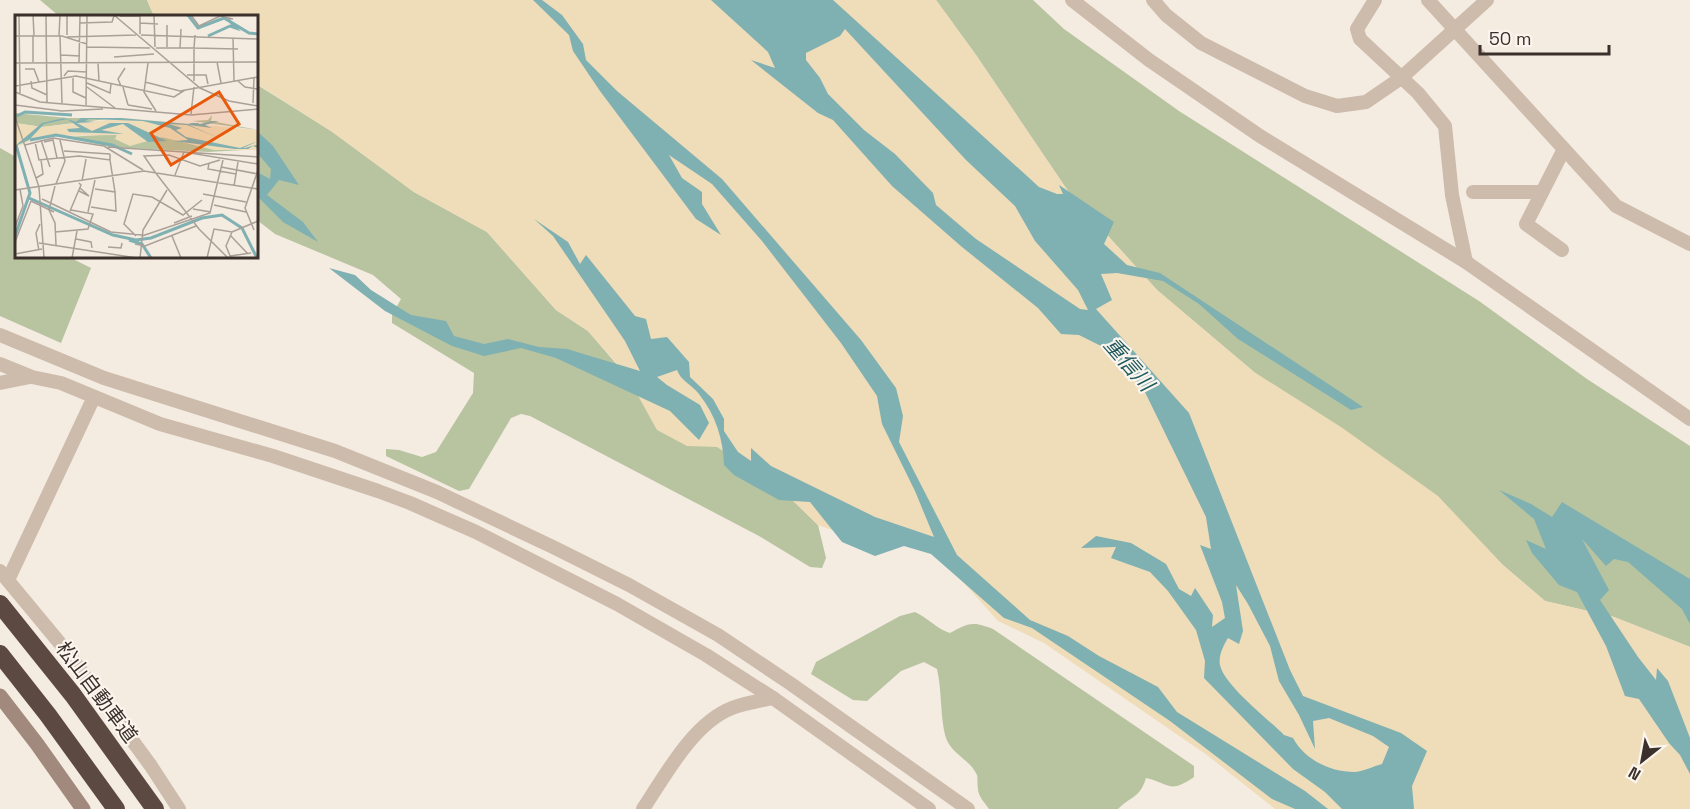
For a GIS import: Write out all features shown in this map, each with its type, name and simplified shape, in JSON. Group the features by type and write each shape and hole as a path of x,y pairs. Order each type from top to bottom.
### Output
{"highway":[{"name":"松山自動車道","path":"0,604 73,695 155,809"},
{"path":"0,654 48,715 116,809"}],"street":[{"path":"1072,0 1149,60 1260,136 1466,262 1690,419"},
{"path":"1153,0 1166,15 1201,43 1305,96 1337,106 1366,102 1401,78 1487,0"},
{"path":"1375,0 1357,29 1360,39 1418,93 1446,126 1452,195 1466,262"},
{"path":"1428,0 1616,206 1690,244"},
{"path":"1563,250 1526,224 1564,149"},
{"path":"1473,192 1542,192"},
{"path":"0,335 104,378 335,451 436,492 553,547 629,585 718,635 968,809"},
{"path":"0,364 32,377 61,383 160,424 273,456 410,503 505,546 617,604 706,655 773,698 929,809"},
{"path":"0,383 32,377"},
{"path":"94,397 4,575 68,653 151,766 179,809"},
{"path":"0,696 83,809"},
{"path":"643,809 687,744 709,722 731,708 773,698"}],"green space":[{"path":"40,0 147,0 154,15 58,15"},
{"path":"936,0 1033,0 1064,29 1179,111 1479,301 1587,379 1690,446 1690,647 1614,617 1545,601 1504,566 1254,372 1157,290 1070,194"},
{"path":"258,85 331,131 414,192 487,232 556,310 588,331 687,446 717,446 783,491 818,525 826,558 822,568 810,567 759,536 530,416 521,414 511,418 469,489 459,491 386,456 386,449 399,450 422,457 436,452 473,393 474,373 392,323 392,315 401,299 373,275 275,234 258,221"},
{"path":"0,148 15,156 15,258 76,258 75,260 91,268 61,343 0,316"},
{"path":"915,612 950,633 971,624 993,629 1194,766 1194,777 1174,786 1146,778 1138,793 1118,809 989,809 979,794 974,769 955,752 947,741 937,669 924,662 901,671 867,701 853,700 811,674 816,662 900,616"}],"sand":[{"path":"147,0 936,0 1070,194 1157,290 1254,372 1341,427 1438,496 1504,566 1545,601 1614,617 1690,647 1690,809 1275,809 1207,755 1044,643 998,621 931,546 872,544 818,525 783,491 717,447 687,446 657,430 626,374 588,331 556,310 487,232 414,192 331,131 258,85 258,15 154,15"}],"water":[{"path":"533,0 542,0 562,15 583,44 586,60 617,91 722,179 861,340 896,388 903,416 899,442 957,555 1030,620 1068,636 1099,656 1158,687 1177,712 1305,791 1328,809 1295,809 1272,799 1170,721 1032,628 1004,618 931,554 904,546 875,556 842,542 810,502 779,500 734,475 724,465 720,436 710,411 699,394 677,370 657,377 700,405 709,423 699,440 670,411 556,358 521,348 484,356 452,346 385,311 329,268 355,275 371,290 411,315 446,321 454,336 484,344 508,339 539,347 567,349 640,371 625,341 553,236 534,219 568,242 580,264 586,255 635,316 646,319 651,339 667,337 689,362 690,377 713,399 724,419 724,431 738,452 751,461 751,448 771,466 875,517 934,537 915,491 882,424 877,396 841,343 762,241 712,184 669,155 682,178 702,192 702,204 721,235 696,219 600,91 573,51 569,35"},
{"name":"重信川","path":"711,0 833,0 1039,187 1063,194 1059,185 1114,222 1104,244 1127,265 1160,273 1363,407 1351,410 1238,339 1199,304 1163,281 1117,273 1101,274 1112,300 1096,309 1189,413 1290,670 1303,696 1401,733 1427,751 1412,786 1414,809 1342,809 1325,792 1293,769 1204,678 1205,661 1196,630 1168,591 1150,572 1111,558 1116,547 1081,548 1096,536 1131,543 1166,564 1179,589 1191,596 1195,588 1213,615 1212,627 1225,618 1222,602 1200,545 1211,549 1206,517 1143,388 1105,348 1079,335 1061,334 1038,308 962,247 892,186 833,120 818,113 751,60 775,68 768,52","holes":["845,29 966,160 1015,206 1035,241 1078,290 1088,310 1080,309 976,239 936,205 933,193 895,154 864,130 828,94 820,78 806,60 806,53 840,36","1236,585 1270,646 1279,681 1315,749 1313,721 1329,718 1373,736 1389,747 1382,764 1354,772 1336,770 1319,763 1304,752 1293,738 1284,735 1229,682 1223,673 1220,658 1228,638 1239,644 1243,631"]},
{"path":"258,132 273,146 299,185 279,180 267,195 303,222 318,242 283,222 258,197 258,173 270,179 271,169 258,154"},
{"path":"1499,490 1531,504 1552,517 1562,502 1690,579 1690,624 1682,609 1628,562 1614,559 1606,566 1582,539 1609,590 1600,600 1656,680 1657,668 1668,681 1690,738 1690,774 1680,755 1639,699 1625,696 1606,646 1577,592 1559,585 1532,553 1526,540 1546,549 1534,519"}]}
